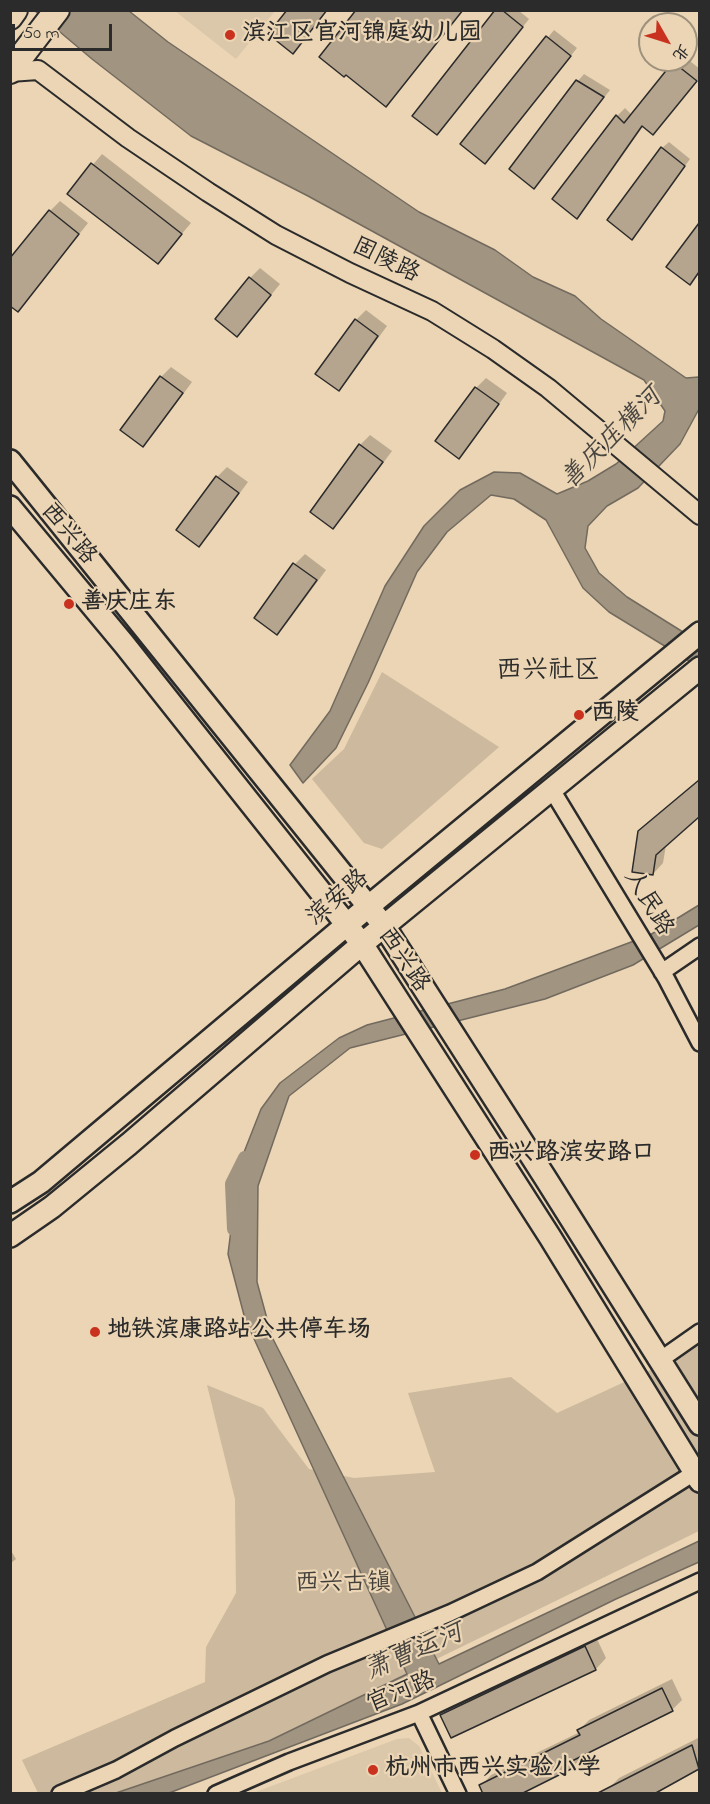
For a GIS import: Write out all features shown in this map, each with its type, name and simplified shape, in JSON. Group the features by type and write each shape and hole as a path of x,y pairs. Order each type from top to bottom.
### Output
{"main road":[{"path":"10,17 15,10"},
{"path":"10,71 50,20"},
{"name":"西兴路","path":"10,460 384,926 699,1424"},
{"name":"西兴路","path":"10,507 124,644 362,944 550,1237 697,1477"},
{"name":"滨安路","path":"10,1202 41,1182 699,633"},
{"name":"滨安路","path":"10,1236 52,1207 129,1144 362,944 699,668"}],"street":[{"path":"10,71 38,70 39,51 50,20"},
{"name":"固陵路","path":"38,70 128,138 276,235 432,311 493,349 548,388 699,515"},
{"name":"人民路","path":"552,790 662,972 699,1043"},
{"path":"662,972 699,946"},
{"path":"660,1360 699,1332"},
{"path":"60,1794 116,1770 175,1738 327,1664 450,1613 537,1572 697,1477"},
{"name":"官河路","path":"216,1794 289,1762 418,1713 699,1581"},
{"path":"418,1713 458,1794"}],"shaded area":[{"name":"滨江区官河锦庭幼儿园","path":"175,11 275,11 236,59"},
{"name":"杭州市西兴实验小学","path":"409,1738 419,1746 442,1793 253,1793 397,1739"}],"green space":[{"path":"382,672 499,747 382,849 364,843 312,779 344,749"},
{"name":"西兴古镇","path":"699,1342 699,1531 162,1793 38,1793 22,1760 205,1682 206,1647 236,1593 235,1499 207,1385 263,1408 309,1469 354,1478 435,1472 408,1393 511,1377 557,1413 681,1356"}],"water":[{"path":"35,11 129,11 168,42 419,212 495,250 533,277 575,296 601,319 686,378 699,377 699,409 680,444 638,488 607,506 588,526 585,548 599,573 627,597 699,642 699,667 609,612 583,588 546,520 514,499 491,495 447,532 417,572 368,683 336,748 303,783 290,765 330,711 385,586 424,526 460,490 494,472 520,473 557,494 588,481 616,464 663,421 665,411 644,380 308,196 191,136 92,59"},
{"name":"萧曹运河","path":"699,905 699,925 633,965 545,999 350,1048 289,1096 258,1186 257,1282 272,1337 439,1664 699,1541 699,1562 616,1599 402,1704 169,1793 113,1794 269,1741 407,1674 245,1319 228,1254 239,1165 261,1109 280,1083 339,1038 367,1025 505,989 650,935"}],"building":[{"path":"287,10 327,10 293,54 268,34"},
{"path":"356,10 463,10 386,107 319,57"},
{"path":"495,10 502,10 523,27 437,135 412,116"},
{"path":"546,36 571,56 485,164 460,144"},
{"path":"665,72 686,72 697,81 653,135 642,126 577,219 552,199 616,115 624,123"},
{"path":"576,80 604,97 534,189 509,169"},
{"path":"661,147 685,166 632,240 607,220"},
{"path":"91,163 182,234 158,264 67,194"},
{"path":"49,210 79,234 18,312 10,306 10,258"},
{"path":"699,223 699,272 690,285 666,267"},
{"path":"249,277 271,295 237,337 215,319"},
{"path":"355,319 378,336 339,391 315,374"},
{"path":"160,376 183,393 143,447 120,430"},
{"path":"475,387 499,404 459,459 435,441"},
{"path":"359,444 383,462 333,529 310,512"},
{"path":"216,476 239,493 199,547 176,530"},
{"path":"293,563 317,580 277,635 254,618"},
{"path":"699,780 699,817 656,855 653,875 632,872 638,831"},
{"path":"585,1646 596,1670 451,1738 440,1715"},
{"path":"662,1688 673,1711 572,1761 575,1767 521,1794 483,1794 479,1785 580,1735 577,1730"},
{"path":"692,1745 699,1769 654,1794 596,1794"}],"waterway":[{"path":"234,1229 232,1184 245,1158"}],"place":[{"name":"滨江区官河锦庭幼儿园","path":"230,35"},
{"name":"善庆庄东","path":"69,604"},
{"name":"西陵","path":"579,715"},
{"name":"西兴路滨安路口","path":"475,1155"},
{"name":"地铁滨康路站公共停车场","path":"95,1332"},
{"name":"杭州市西兴实验小学","path":"373,1770"}],"district":[{"name":"西兴社区","path":"548,673"}],"water label":[{"name":"善庆庄横河","path":"613,440"}]}
